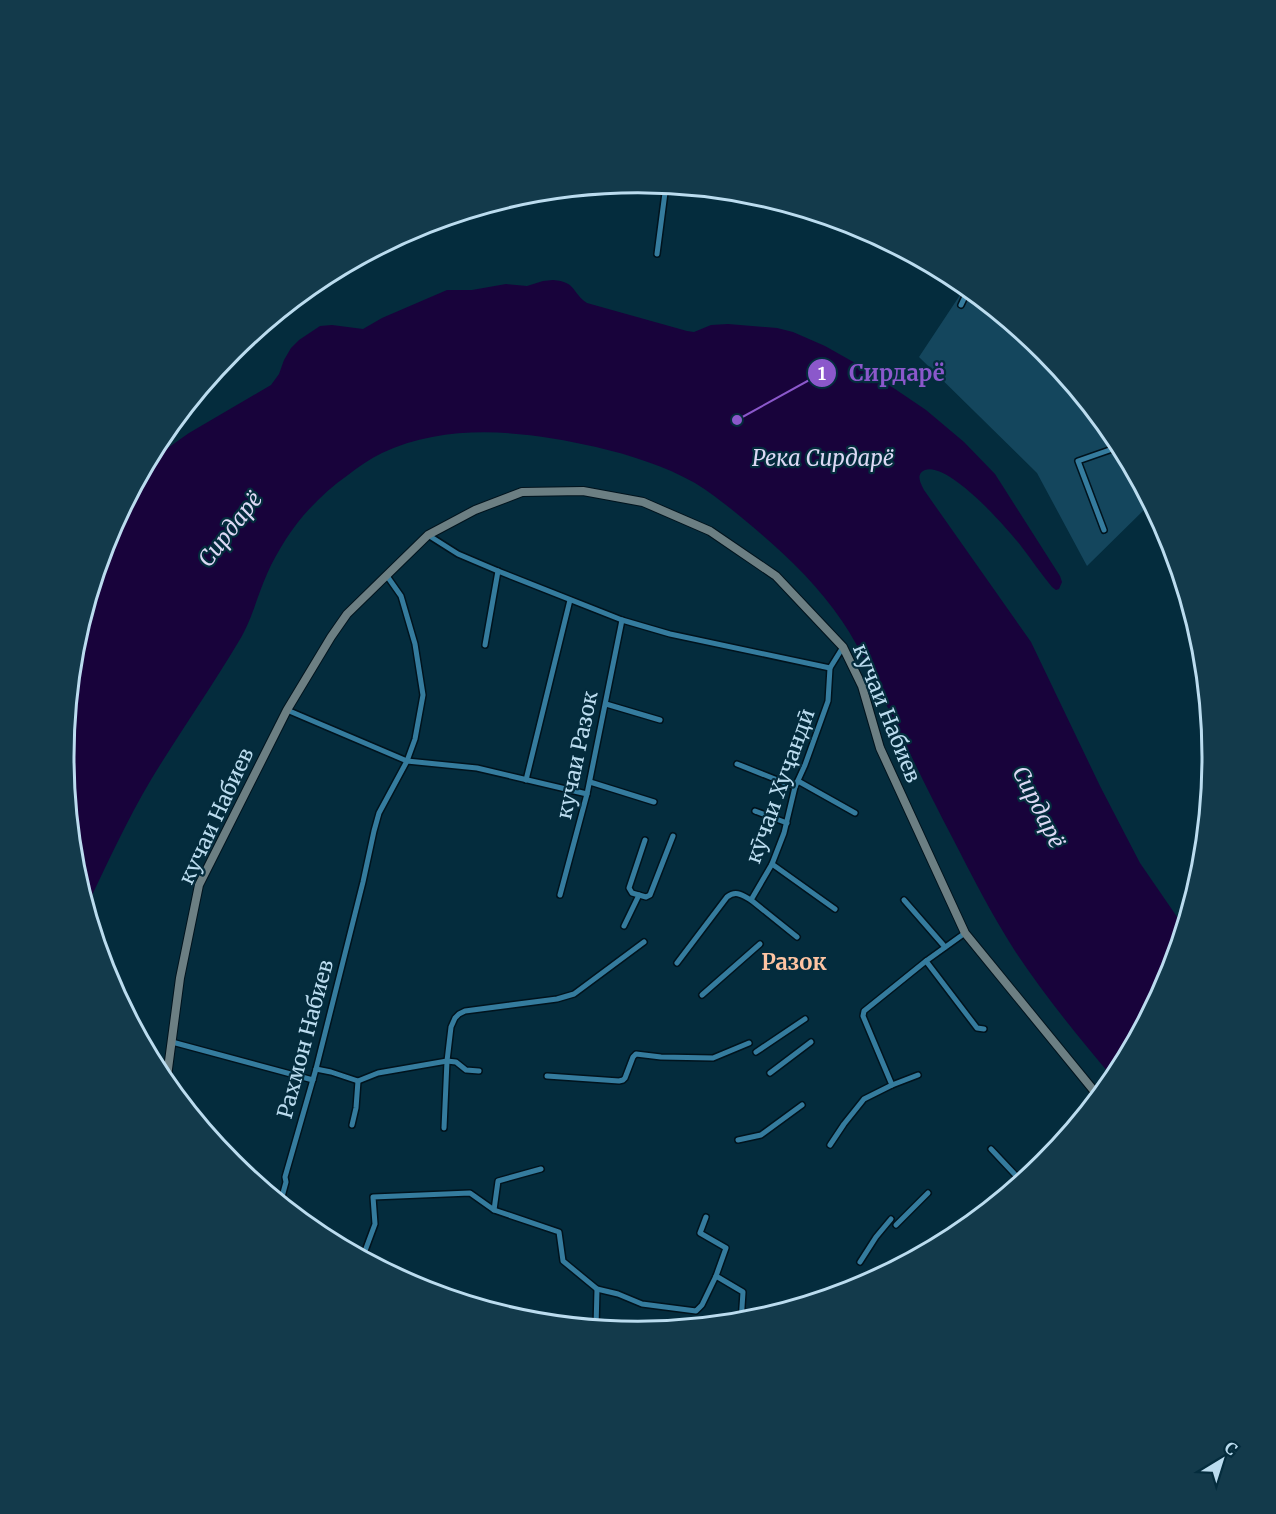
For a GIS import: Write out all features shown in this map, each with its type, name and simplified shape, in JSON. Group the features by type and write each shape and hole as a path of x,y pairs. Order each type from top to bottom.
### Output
{"main road":[{"name":"кучаи Набиев","path":"168,1070 180,978 199,885 287,710 347,614 428,535 475,510 522,492 583,491 643,502 710,531 776,576 843,647 862,686 880,748 965,933 1094,1090"}],"street":[{"path":"657,254 665,194"},
{"path":"961,305 965,297"},
{"path":"1104,530 1078,461 1111,449"},
{"name":"кучаи Набиев","path":"428,535 458,554 498,572 622,620 670,634 830,668"},
{"path":"485,645 498,572"},
{"path":"387,576 401,596 415,644 423,695 415,739 407,761"},
{"path":"526,780 570,600"},
{"name":"кучаи Разок","path":"560,895 590,782 622,620"},
{"name":"кӯчаи Хуҷандӣ","path":"751,900 772,864 784,833 796,784 828,701 830,668 843,647"},
{"path":"606,704 660,720"},
{"path":"287,710 407,761 477,768 587,794"},
{"name":"Рахмон Набиев","path":"282,1195 285,1177 316,1069 379,813 407,761"},
{"path":"737,764 796,784 855,813"},
{"path":"590,782 654,802"},
{"path":"755,811 787,823"},
{"path":"645,840 629,888 632,893 646,897 650,895 673,836"},
{"path":"772,864 835,909"},
{"path":"677,963 732,893 738,893 751,900 797,937"},
{"path":"624,926 639,895"},
{"path":"904,900 945,947"},
{"path":"892,1085 863,1016 864,1011 965,933"},
{"path":"444,1128 447,1061 454,1018 465,1011 557,999 574,994 644,942"},
{"path":"702,995 760,944"},
{"path":"926,961 977,1028 984,1029"},
{"path":"756,1052 805,1019"},
{"path":"172,1042 313,1080"},
{"path":"770,1073 811,1042"},
{"path":"547,1076 619,1081 625,1077 636,1054 712,1058 749,1043"},
{"path":"316,1069 358,1081 378,1073 447,1061 456,1062 466,1070 479,1071"},
{"path":"830,1145 864,1099 918,1075"},
{"path":"352,1125 358,1081"},
{"path":"738,1140 761,1135 802,1105"},
{"path":"992,1149 1016,1175"},
{"path":"495,1210 498,1181 541,1169"},
{"path":"365,1251 375,1224 374,1197 470,1193 495,1210 559,1232 562,1261 597,1289 618,1294 642,1304 696,1311 702,1305 716,1276 726,1248 700,1233 706,1217"},
{"path":"896,1225 928,1193"},
{"path":"860,1262 891,1219"},
{"path":"716,1276 743,1292 742,1312"},
{"path":"596,1320 597,1289"}],"shaded area":[{"path":"961,294 1010,333 1062,385 1107,443 1145,509 1087,566 1037,473 919,357"}],"water":[{"name":"Река Сирдарё","path":"543,281 561,281 570,285 587,303 687,331 694,332 711,325 728,324 777,328 793,332 825,346 864,368 926,410 964,442 995,474 1060,576 1062,582 1059,589 1052,587 1003,525 962,486 935,470 925,470 920,474 920,479 924,490 1031,642 1100,786 1140,863 1178,919 1160,973 1127,1039 1107,1071 1026,968 1007,937 944,822 856,643 833,608 812,583 753,527 695,483 672,471 634,457 569,441 488,432 434,437 408,443 382,453 364,463 322,496 292,530 276,556 263,582 244,633 143,794 91,897 78,831 75,794 75,720 78,683 84,647 103,576 132,507 164,450 189,433 271,385 279,374 291,348 320,326 332,325 363,329 382,318 447,290 472,290 506,284 527,286"}],"place":[{"name":"Сирдарё","path":"737,420"}],"district":[{"name":"Разок","path":"794,962"}]}
